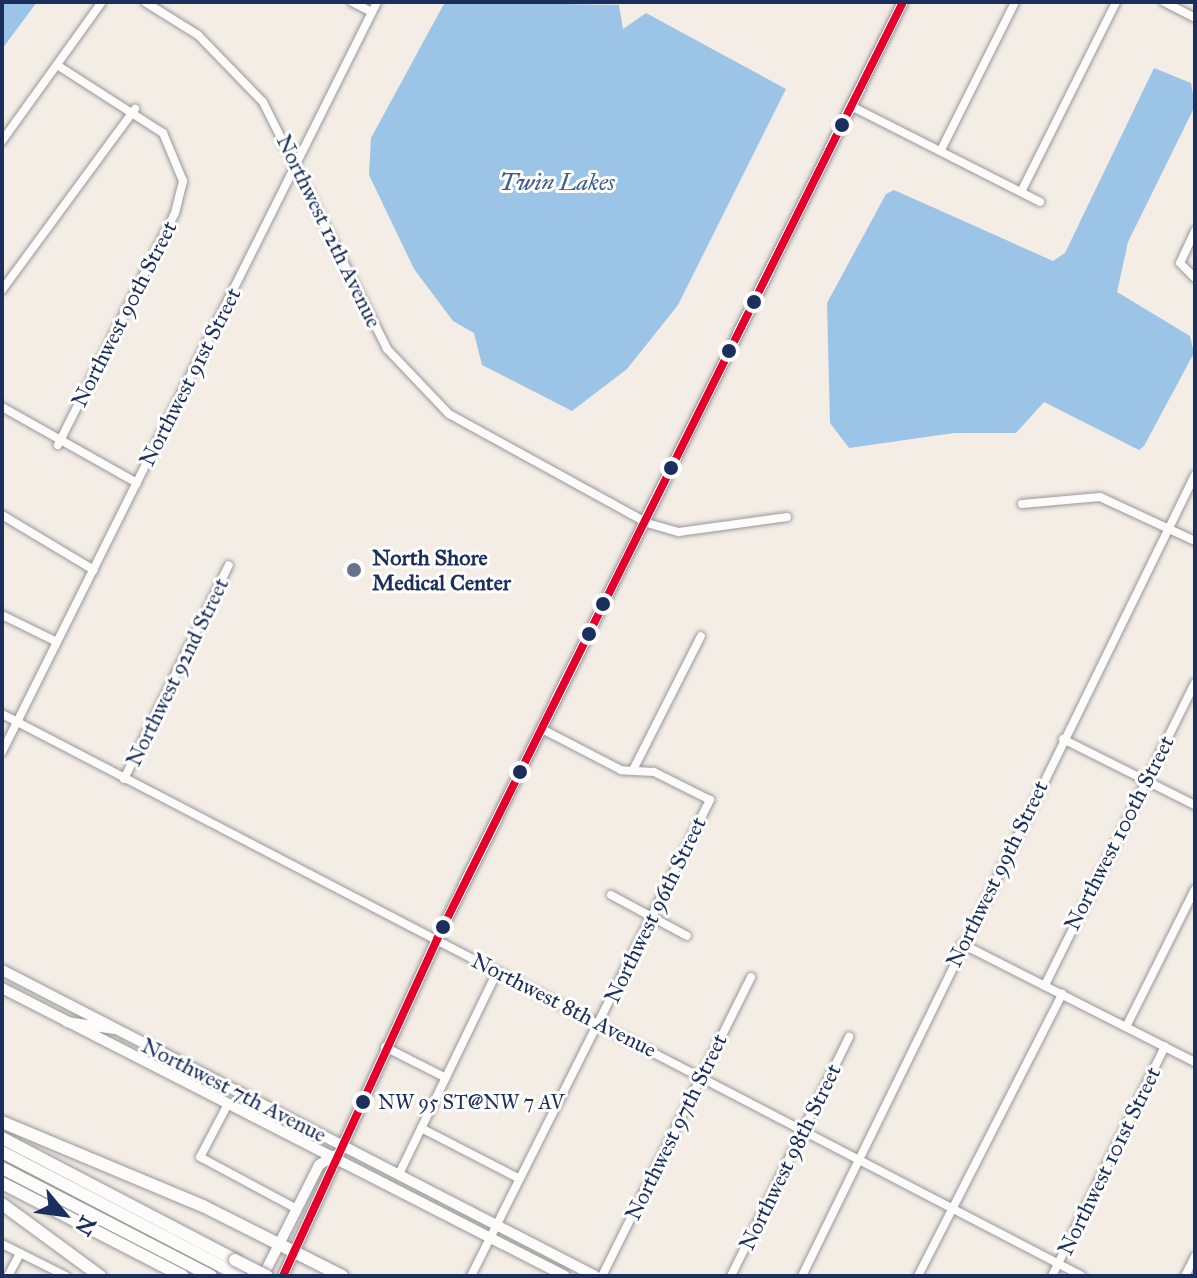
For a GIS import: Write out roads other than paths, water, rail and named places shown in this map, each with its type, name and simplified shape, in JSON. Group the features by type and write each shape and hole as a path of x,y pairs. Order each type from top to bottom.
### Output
{"highway":[{"path":"2,1122 295,1251 342,1276"},
{"path":"2,1138 235,1269"},
{"path":"2,1152 235,1269 265,1276"},
{"path":"2,1168 211,1276"},
{"path":"2,1183 183,1276"},
{"path":"2,1204 100,1276"}],"main road":[{"path":"283,1276 333,1173 333,1156 338,1143 437,939 647,523 903,2"},
{"name":"Northwest 7th Avenue","path":"2,970 595,1276"},
{"name":"Northwest 7th Avenue","path":"2,988 565,1276"},
{"path":"67,1022 115,1029"},
{"path":"140,1058 153,1054 204,1075"},
{"path":"265,1276 319,1165 333,1156"},
{"path":"547,1266 580,1276"}],"street":[{"path":"2,141 102,2"},
{"name":"Northwest 12th Avenue","path":"145,2 233,66 298,163 356,295 413,381 485,440 647,523 679,532 787,517"},
{"path":"352,2 372,12"},
{"name":"Northwest 91st Street","path":"2,752 377,2"},
{"path":"941,150 1015,2"},
{"path":"1021,192 1116,2"},
{"path":"1164,2 1195,18"},
{"path":"2,290 135,109 57,65"},
{"path":"851,106 1040,202"},
{"name":"Northwest 90th Street","path":"58,445 175,213 183,181 178,154 135,109"},
{"path":"1195,231 1180,263 1195,278"},
{"path":"2,271 9,281"},
{"path":"2,407 58,445 137,483"},
{"name":"Northwest 99th Street","path":"802,1276 962,944 1195,475"},
{"path":"1022,504 1100,497 1195,541"},
{"path":"2,515 94,570"},
{"name":"Northwest 92nd Street","path":"124,779 229,565"},
{"path":"2,615 57,642"},
{"path":"542,729 633,770 701,636"},
{"name":"Northwest 100th Street","path":"1045,985 1195,683"},
{"name":"Northwest 8th Avenue","path":"2,714 16,724 437,939 1082,1276"},
{"path":"1063,739 1195,805"},
{"name":"Northwest 96th Street","path":"471,1276 710,800 633,770"},
{"path":"1126,1027 1195,889"},
{"path":"611,895 687,936"},
{"path":"962,944 1195,1062"},
{"path":"399,1174 497,972"},
{"name":"Northwest 97th Street","path":"602,1276 751,977"},
{"path":"918,1276 1062,994"},
{"name":"Northwest 98th Street","path":"731,1276 849,1037"},
{"name":"Northwest 101st Street","path":"1052,1276 1165,1046"},
{"path":"385,1047 446,1078"},
{"path":"228,1104 200,1157 297,1209"},
{"path":"421,1128 520,1179"},
{"path":"2,1244 66,1276"},
{"path":"8,1276 20,1253"},
{"path":"1185,1276 1195,1256"}],"water":[{"path":"2,2 37,2 2,49"},
{"name":"Twin Lakes","path":"445,2 619,5 623,29 646,13 786,89 678,305 627,369 572,411 482,365 474,333 453,321 414,269 369,175 371,138"},
{"path":"1154,68 1191,83 1195,106 1128,242 1117,292 1190,336 1194,353 1144,446 1139,450 1044,402 1016,433 954,433 849,448 830,423 827,303 886,194 894,190 1053,261 1065,253"}],"place":[{"name":"North Shore Medical Center","path":"354,570"},
{"name":"NW 95 ST@NW 7 AV","path":"363,1102"}]}
